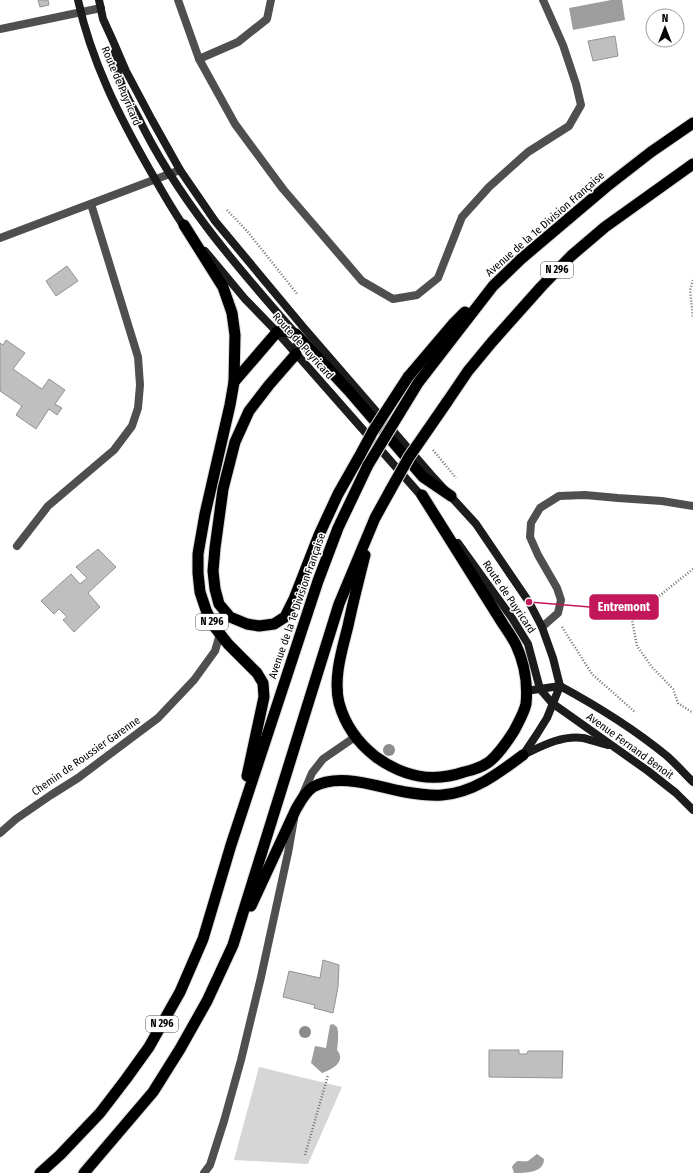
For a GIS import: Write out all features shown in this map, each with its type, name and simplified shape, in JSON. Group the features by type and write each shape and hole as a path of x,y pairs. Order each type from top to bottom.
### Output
{"highway":[{"name":"Avenue de la 1e Division Française","path":"40,1173 60,1155 100,1113 149,1047 180,992 204,939 231,845 318,581 338,528 368,466 418,383 493,286 521,259 606,187 651,152 693,123"},
{"name":"N 296","path":"84,1173 152,1092 180,1049 207,1001 233,945 339,604 375,518 409,457 468,371 541,287 571,256 605,227 693,164"},
{"path":"184,226 224,287 232,313 235,334 234,382"},
{"path":"296,354 249,411 235,442 224,489 215,548 213,571 215,589 219,604 230,617 246,624 259,626 274,624 285,617 338,494 373,431 408,377 454,324 493,286"},
{"path":"234,382 277,332 284,331 296,334 349,391 423,477 451,496"},
{"name":"N 296","path":"231,845 264,697 263,684 257,673 220,634 208,615 200,592 198,554 205,514 234,382"},
{"path":"375,518 341,654 337,682 339,703 346,722 355,737 370,752 387,764 403,772 423,778 443,778 476,769 488,762 501,751 519,722 525,705 526,691 522,661 516,644 422,495"},
{"path":"233,945 296,809 304,796 312,788 332,781 347,780 407,792 427,795 443,795 465,790 488,780 523,755"}],"main road":[{"name":"Route de Puyricard","path":"78,0 102,74 127,130 184,226 245,299 277,332 422,495 508,612 528,644 540,689"},
{"name":"Route de Puyricard","path":"100,4 103,19 126,70 180,170 215,221 239,251 304,328 476,524 529,602 542,627 553,658 560,686"},
{"path":"113,41 119,77 148,138 169,174 203,222 252,284 296,334 296,354"},
{"path":"526,691 560,686"},
{"path":"523,755 547,718 560,686"},
{"name":"Avenue Fernand Benoit","path":"560,686 614,717 668,757 693,782"},
{"name":"Avenue Fernand Benoit","path":"540,689 552,703 633,760 676,793 693,810"},
{"path":"523,755 554,741 570,738 584,738 613,747"}],"street":[{"path":"178,0 199,59 235,124 283,189 362,281 393,299 417,295 438,278 462,218 489,187 528,152 569,126 581,105 576,84 563,45 543,0"},
{"path":"199,59 238,42 267,19 271,0"},
{"path":"0,29 81,12 100,4"},
{"path":"0,238 180,170"},
{"path":"17,546 48,506 114,450 132,426 138,408 140,385 138,358 91,204"},
{"path":"542,627 558,613 561,600 557,588 538,555 530,537 531,523 540,508 559,496 585,495 662,501 693,506"},
{"name":"Chemin de Roussier Garenne","path":"0,833 16,819 78,778 158,718 194,680 215,651 220,634 224,610"},
{"path":"204,1173 210,1165 241,1060 287,860 296,809 312,773 323,759 355,737"}],"path":[{"path":"227,210 247,231 301,299"},
{"path":"693,280 690,290 693,318"},
{"path":"432,450 461,484"},
{"path":"693,569 644,608 632,620 637,646 652,668 673,689 678,703 693,713"},
{"path":"555,616 592,674 640,716"},
{"path":"305,1155 328,1075"}],"shaded area":[{"path":"611,0 622,0 625,20 573,30 569,8"},
{"path":"333,1024 338,1029 337,1050 340,1054 340,1058 337,1065 322,1073 311,1063 315,1046 326,1048 330,1025"},
{"path":"259,1067 342,1087 308,1164 234,1160"},
{"path":"537,1154 544,1159 543,1164 538,1170 524,1173 514,1173 512,1167 516,1162 528,1161"}],"building":[{"path":"38,0 48,0 49,5 40,7"},
{"path":"615,36 618,56 593,61 588,41"},
{"path":"67,266 78,281 56,296 46,281"},
{"path":"6,340 25,353 13,369 42,389 49,379 65,390 55,404 62,408 57,415 49,409 36,429 16,415 22,406 0,391 0,343 3,345"},
{"path":"98,549 116,567 88,593 100,607 74,632 63,620 67,617 59,609 54,614 41,601 71,574 80,584 87,578 76,567"},
{"path":"323,960 339,965 338,987 333,1013 314,1008 315,1005 283,997 289,971 320,978"},
{"path":"489,1050 519,1050 519,1054 527,1054 528,1051 563,1051 562,1078 489,1077"}],"place":[{"name":"Entremont","path":"529,602"}]}
